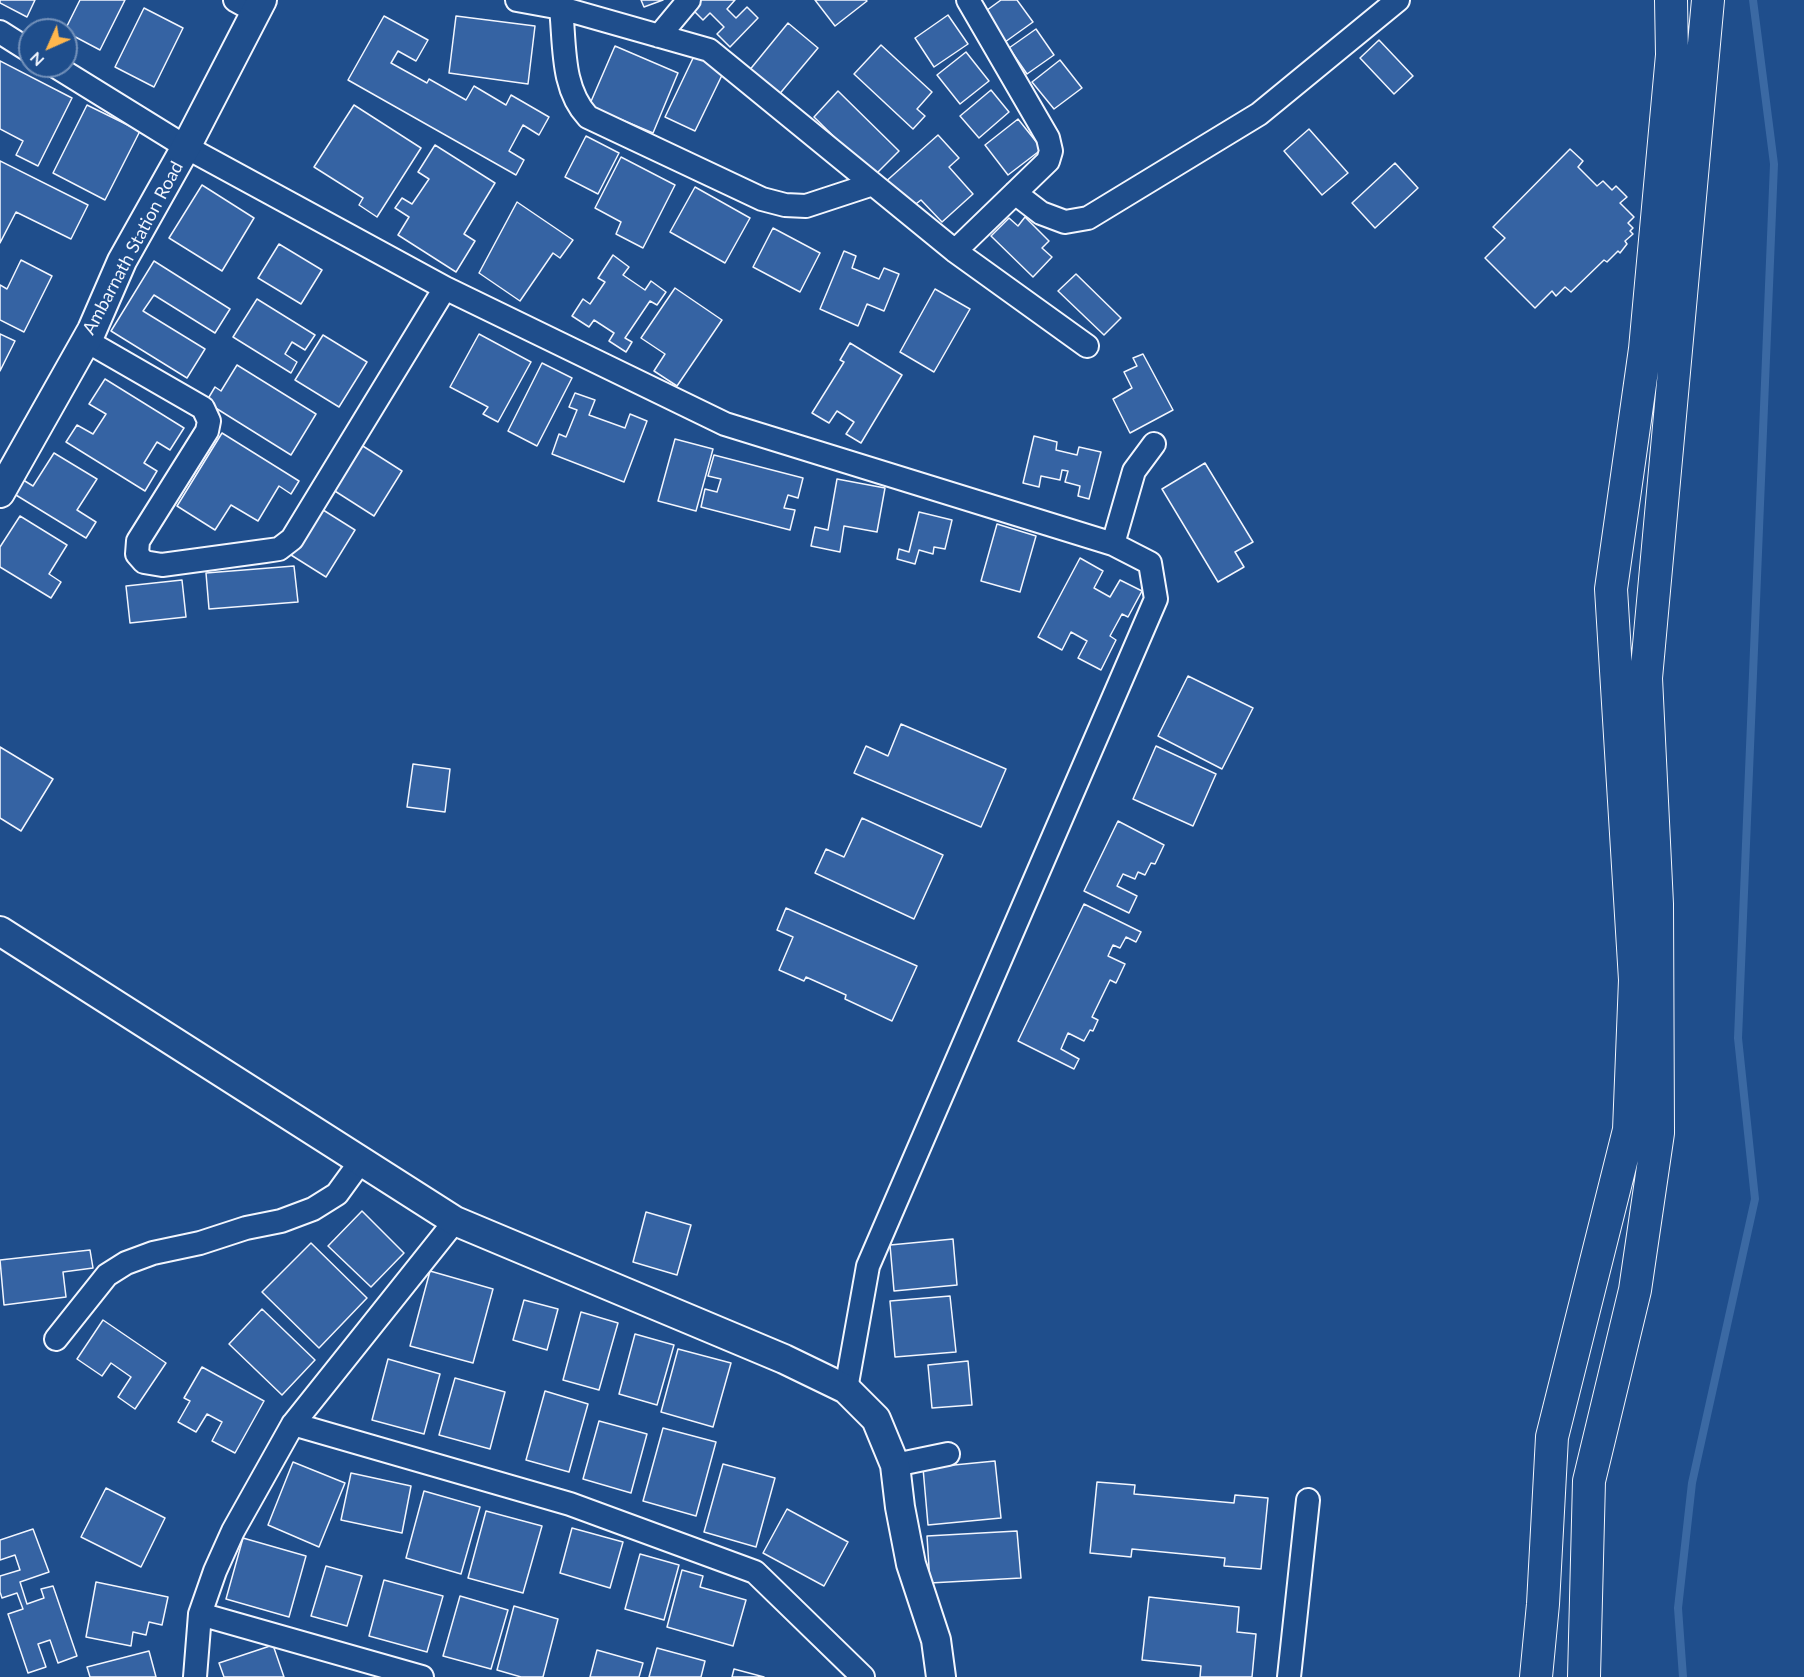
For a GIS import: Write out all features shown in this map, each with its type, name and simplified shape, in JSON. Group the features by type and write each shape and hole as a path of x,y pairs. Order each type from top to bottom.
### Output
{"main road":[{"path":"1536,1677 1543,1604 1552,1437 1629,1130 1635,980 1611,589 1645,350 1671,55 1671,0"},
{"path":"1584,1677 1589,1481 1635,1290 1658,1133 1657,904 1646,678 1708,0"}],"street":[{"path":"517,0 561,8 709,50 955,251 1087,346"},
{"path":"659,36 689,0"},
{"path":"955,251 1048,161 1051,151 1048,138 968,0"},
{"path":"1015,193 1041,213 1065,222 1088,218 1259,114 1398,0"},
{"name":"Ambarnath Station Road","path":"0,494 85,340 122,261 186,147 251,4"},
{"path":"561,8 569,86 578,106 588,117 762,199 784,205 806,206 873,184"},
{"path":"0,32 18,43"},
{"path":"74,78 186,147 445,288 725,424 1113,544 1150,563 1156,599 868,1266 846,1389"},
{"path":"85,340 203,408 209,421 207,431 138,541 137,554 144,562 162,566 279,549 292,539 445,288"},
{"path":"1113,544 1134,471 1154,444"},
{"path":"0,931 455,1221 784,1359 846,1389 876,1419 895,1465 911,1564 936,1640 941,1677"},
{"path":"56,1339 107,1275 126,1263 153,1253 281,1221 313,1209 337,1194 361,1161"},
{"path":"195,1677 200,1614 215,1571 233,1531 293,1424 455,1221"},
{"path":"293,1424 570,1504 755,1572 863,1677"},
{"path":"895,1465 948,1454"},
{"path":"1289,1677 1308,1500"},
{"path":"200,1614 422,1677"}],"building":[{"path":"0,0 35,0 27,17 0,3"},
{"path":"80,0 125,0 100,50 78,38 78,18 71,18"},
{"path":"641,0 663,0 644,7"},
{"path":"699,0 735,0 727,9 736,18 747,7 758,18 730,47 717,34 724,27 710,13 703,20 691,8"},
{"path":"815,0 866,0 867,1 835,26"},
{"path":"1001,0 1017,0 1033,22 1005,42 983,13"},
{"path":"144,8 183,28 154,87 115,67"},
{"path":"948,15 968,44 934,67 915,38"},
{"path":"384,16 428,40 416,61 398,51 391,63 427,83 429,79 466,100 474,86 506,105 511,95 549,117 539,135 523,125 509,151 524,160 516,175 348,80"},
{"path":"456,16 535,26 528,84 449,73"},
{"path":"788,23 818,48 777,97 748,72"},
{"path":"1036,29 1054,55 1027,74 1009,48"},
{"path":"1379,40 1413,76 1394,94 1360,58"},
{"path":"881,45 932,92 917,109 925,116 913,129 854,74"},
{"path":"615,46 678,73 653,133 589,106"},
{"path":"966,52 989,81 960,104 937,75"},
{"path":"695,54 725,69 695,131 665,117"},
{"path":"1060,60 1082,88 1054,109 1032,82"},
{"path":"0,61 18,70 18,78 33,78 72,98 38,166 16,155 23,141 0,129"},
{"path":"991,90 1009,112 979,138 960,116"},
{"path":"838,91 899,151 874,176 814,117"},
{"path":"87,105 140,131 105,200 53,173"},
{"path":"354,105 421,148 377,217 359,205 363,198 314,167"},
{"path":"1018,119 1042,149 1008,175 985,145"},
{"path":"1309,129 1348,173 1322,195 1284,151"},
{"path":"938,135 959,158 949,167 973,194 942,222 921,200 912,207 883,184"},
{"path":"586,136 619,153 598,194 565,177"},
{"path":"435,145 495,183 464,234 475,241 456,272 398,235 409,217 395,208 402,198 412,204 429,179 418,172"},
{"path":"1570,149 1583,161 1578,167 1597,186 1603,181 1612,190 1616,186 1627,197 1620,203 1634,217 1628,223 1633,228 1630,231 1633,234 1625,241 1627,244 1620,253 1618,251 1607,262 1604,260 1571,292 1565,287 1556,296 1552,291 1535,308 1485,258 1505,238 1493,227"},
{"path":"621,157 675,185 643,248 616,234 621,222 595,208"},
{"path":"0,161 88,205 71,239 16,212 0,243"},
{"path":"1395,163 1418,188 1375,228 1352,203"},
{"path":"202,185 254,218 222,271 169,238"},
{"path":"695,187 750,218 725,263 670,232"},
{"path":"517,202 573,240 560,258 553,253 520,301 479,273"},
{"path":"1025,217 1049,241 1042,248 1052,257 1033,277 991,236 1009,218 1018,226"},
{"path":"773,228 820,253 800,292 753,267"},
{"path":"279,244 322,270 301,304 258,278"},
{"path":"844,251 856,256 852,268 879,279 884,268 899,274 884,311 867,304 858,326 820,309"},
{"path":"613,255 629,267 623,275 645,290 651,281 666,292 657,305 650,301 625,338 632,342 626,352 609,341 614,333 594,320 589,327 572,316 583,299 590,304 605,282 598,278"},
{"path":"21,260 52,276 24,332 0,320 0,285 7,289"},
{"path":"154,261 230,309 215,333 154,295 143,311 205,349 187,378 111,331"},
{"path":"1076,274 1121,318 1104,335 1058,291"},
{"path":"675,288 722,320 677,386 654,371 665,354 641,338"},
{"path":"935,289 970,309 934,372 900,352"},
{"path":"257,299 315,335 305,350 292,342 285,354 297,362 291,373 233,337"},
{"path":"0,334 15,341 0,371"},
{"path":"479,334 531,362 498,422 483,414 488,407 450,387"},
{"path":"323,335 367,362 339,407 295,380"},
{"path":"850,343 902,375 861,443 846,434 854,422 837,411 829,423 812,413 844,362 840,360"},
{"path":"1143,354 1173,410 1130,433 1113,399 1132,388 1124,372 1137,366 1133,358"},
{"path":"542,363 572,378 537,446 508,431"},
{"path":"237,365 316,414 291,455 206,402 215,387 221,391"},
{"path":"105,379 184,428 170,450 157,442 144,463 157,471 145,491 66,442 77,425 93,434 106,414 89,404"},
{"path":"575,393 595,400 589,415 625,428 630,414 647,421 624,482 552,454 559,434 566,437 577,410 569,407"},
{"path":"222,433 299,481 291,494 279,486 258,521 231,505 215,530 177,506"},
{"path":"1034,436 1057,442 1056,450 1077,455 1079,447 1101,452 1089,499 1078,496 1080,486 1065,482 1068,471 1062,470 1060,480 1041,476 1039,487 1023,483"},
{"path":"675,439 713,449 696,511 658,501"},
{"path":"355,441 402,471 374,516 327,486"},
{"path":"54,453 97,479 77,510 96,522 86,538 11,492 20,478 33,486"},
{"path":"714,455 803,478 798,498 788,495 784,508 795,510 790,530 701,507 705,489 717,492 721,479 708,476"},
{"path":"1205,463 1253,542 1235,552 1244,567 1218,582 1162,489"},
{"path":"837,479 885,488 877,532 844,526 840,552 811,546 815,527 828,530"},
{"path":"320,508 355,530 326,577 291,555"},
{"path":"919,512 952,520 945,549 934,547 933,554 919,550 915,564 897,559 899,549 909,552"},
{"path":"20,516 67,545 49,574 61,582 51,598 0,567 0,547"},
{"path":"997,524 1036,536 1020,592 981,581"},
{"path":"1080,558 1103,571 1094,588 1110,597 1120,580 1142,591 1128,617 1122,614 1110,636 1116,640 1101,670 1078,658 1087,641 1071,632 1062,650 1038,637"},
{"path":"294,566 298,602 209,609 206,573"},
{"path":"182,580 186,617 130,623 126,586"},
{"path":"1188,676 1253,708 1222,769 1158,736"},
{"path":"901,724 1006,769 981,827 854,773 866,746 888,756"},
{"path":"1156,746 1216,774 1193,826 1133,799"},
{"path":"0,747 53,779 21,831 0,818"},
{"path":"413,764 450,769 445,812 407,807"},
{"path":"862,818 943,855 914,919 815,873 826,849 844,857"},
{"path":"1118,821 1164,845 1155,864 1151,863 1145,875 1138,872 1135,879 1123,874 1117,886 1137,896 1129,913 1084,891"},
{"path":"1084,904 1141,932 1136,942 1126,937 1120,948 1113,945 1108,956 1125,964 1116,983 1110,980 1092,1017 1098,1020 1093,1031 1090,1030 1084,1041 1068,1033 1061,1049 1079,1059 1074,1069 1018,1041"},
{"path":"786,908 917,966 892,1021 845,999 846,995 806,977 804,981 779,970 793,937 777,930"},
{"path":"362,1211 404,1253 371,1287 328,1246"},
{"path":"646,1212 691,1225 677,1275 633,1262"},
{"path":"953,1239 957,1285 894,1291 890,1245"},
{"path":"311,1243 367,1298 319,1348 262,1292"},
{"path":"90,1250 93,1268 63,1272 66,1297 4,1305 0,1260"},
{"path":"430,1271 493,1289 473,1363 410,1346"},
{"path":"950,1296 956,1352 895,1357 890,1301"},
{"path":"524,1300 558,1309 547,1350 513,1340"},
{"path":"262,1309 315,1360 282,1395 229,1344"},
{"path":"581,1312 618,1323 599,1390 563,1380"},
{"path":"103,1320 166,1363 135,1409 118,1397 131,1377 111,1363 102,1376 77,1359"},
{"path":"635,1334 674,1345 657,1405 619,1394"},
{"path":"678,1349 731,1363 713,1427 661,1412"},
{"path":"388,1359 440,1374 424,1434 372,1420"},
{"path":"968,1361 972,1405 932,1408 928,1365"},
{"path":"202,1367 264,1401 235,1453 212,1441 222,1422 207,1414 196,1432 178,1422 190,1401 184,1398"},
{"path":"455,1378 505,1392 490,1449 439,1435"},
{"path":"545,1391 588,1404 569,1472 526,1460"},
{"path":"599,1421 647,1434 631,1493 583,1479"},
{"path":"663,1428 716,1442 696,1516 643,1501"},
{"path":"995,1461 1001,1518 928,1525 923,1468"},
{"path":"293,1462 345,1483 319,1547 268,1525"},
{"path":"723,1464 775,1478 756,1547 704,1532"},
{"path":"351,1473 411,1486 402,1533 341,1520"},
{"path":"1097,1482 1135,1485 1134,1494 1234,1503 1235,1495 1268,1498 1261,1569 1224,1566 1225,1558 1132,1549 1131,1557 1090,1553"},
{"path":"106,1488 165,1518 141,1567 81,1537"},
{"path":"424,1491 480,1507 461,1574 406,1558"},
{"path":"787,1509 848,1542 824,1586 763,1553"},
{"path":"486,1511 542,1526 523,1593 468,1578"},
{"path":"572,1528 623,1542 610,1588 560,1573"},
{"path":"33,1529 49,1572 20,1582 27,1604 44,1598 41,1589 53,1586 77,1656 58,1663 50,1640 38,1644 46,1667 28,1673 8,1614 23,1609 17,1593 2,1598 0,1592 0,1576 20,1570 15,1555 0,1560 0,1540"},
{"path":"1017,1531 1021,1578 930,1583 927,1536"},
{"path":"243,1538 306,1556 289,1617 226,1599"},
{"path":"640,1554 679,1565 664,1620 625,1609"},
{"path":"326,1566 362,1576 347,1626 311,1616"},
{"path":"682,1570 703,1576 700,1587 746,1600 733,1646 667,1627"},
{"path":"384,1580 443,1596 427,1652 369,1636"},
{"path":"96,1582 168,1597 162,1625 149,1622 146,1635 133,1632 131,1646 86,1637"},
{"path":"460,1596 508,1610 491,1669 443,1656"},
{"path":"1149,1597 1239,1607 1237,1632 1256,1634 1252,1677 1200,1677 1201,1666 1142,1660"},
{"path":"514,1606 558,1619 543,1677 521,1677 497,1670"},
{"path":"273,1645 284,1677 224,1677 219,1663"},
{"path":"657,1648 705,1661 701,1677 649,1677"},
{"path":"597,1650 643,1663 639,1677 590,1677"},
{"path":"149,1651 156,1677 90,1677 87,1667"},
{"path":"734,1669 764,1677 732,1677"},
{"path":"734,1669 764,1677 732,1677"}],"waterway":[{"path":"1683,1677 1678,1608 1692,1483 1755,1199 1738,1038 1774,164 1753,0"}]}
